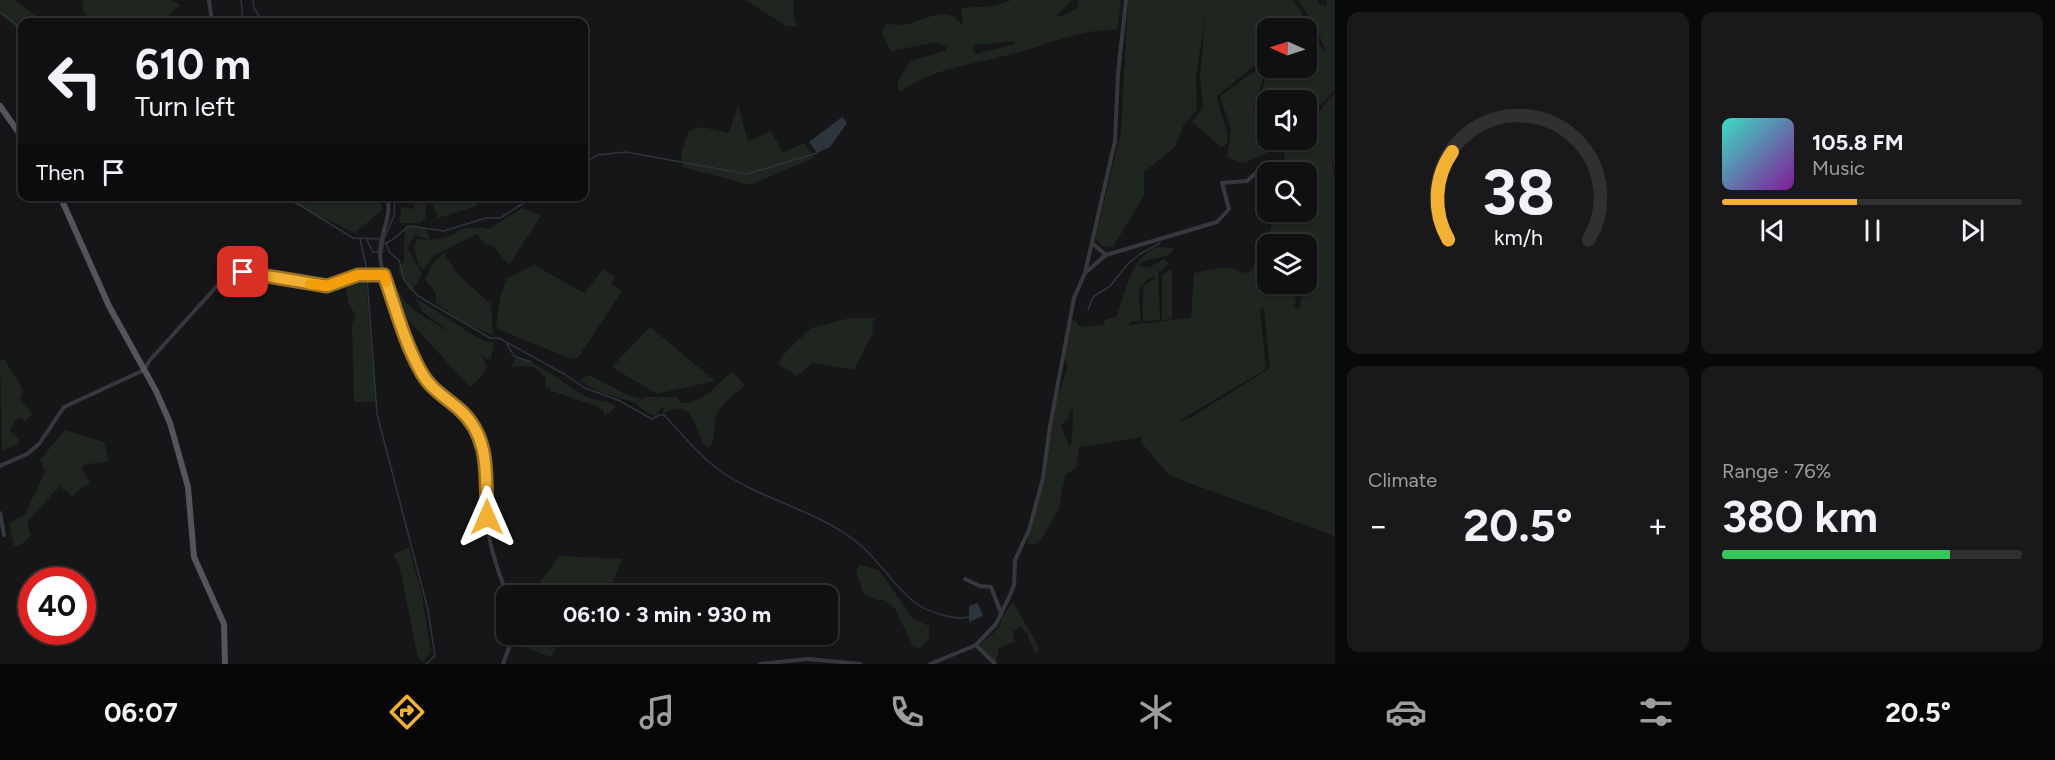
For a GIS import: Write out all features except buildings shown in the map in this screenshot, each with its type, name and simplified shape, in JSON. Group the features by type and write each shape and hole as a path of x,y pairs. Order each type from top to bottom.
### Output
{"main road":[{"path":"0,106 18,131"},
{"path":"62,201 109,306 164,407 183,468 191,507 194,557 224,624 225,664"}],"street":[{"path":"209,0 211,18"},
{"path":"930,664 975,645 991,631 1014,585 1017,554 1029,530 1038,503 1074,298 1085,273 1115,141 1118,74 1126,0"},
{"path":"1085,273 1106,255 1217,222 1229,209 1222,183 1247,182 1257,172"},
{"path":"388,201 389,209 382,236 380,258 384,275 420,371 437,393 466,416 480,441 487,469 488,523 503,585"},
{"path":"1092,243 1106,255"},
{"path":"0,466 27,454 39,444 64,407 144,370 150,360 226,276 243,272 327,286 358,275 384,275"},
{"path":"0,513 4,535"},
{"path":"965,579 980,586 991,587 1001,614"},
{"path":"503,664 510,645"},
{"path":"975,645 994,664"},
{"path":"760,664 808,659 861,664"}],"shaded area":[{"path":"0,0 14,0 36,16 43,18 18,18 18,28 0,14"},
{"path":"83,0 171,0 180,5 165,18 89,18 83,12"},
{"path":"746,0 793,0 794,21 799,26 786,26"},
{"path":"1012,0 1072,0 1057,15 1062,16 1077,8 1079,1 1076,0 1121,0 1117,30 1104,30 1067,37 943,71 928,76 901,91 898,89 898,81 910,61 945,51 947,48 938,42 891,51 882,34 885,25 905,25 931,16 945,15 951,16 963,26 961,8 994,6","holes":["1015,41 1015,44 975,54 973,45"]},
{"path":"1128,0 1294,0 1304,18 1257,18 1257,65 1217,96 1227,137 1227,144 1221,147 1192,122 1203,107 1200,78 1205,15 1196,78 1197,110 1184,124 1175,147 1144,172 1144,196 1113,247 1102,246 1095,239 1121,132"},
{"path":"1298,0 1318,0 1320,5 1326,6 1327,0 1335,0 1335,90 1317,109 1317,90 1262,90 1266,78 1317,78 1317,40 1324,52 1326,50 1317,31 1317,18 1310,18"},
{"path":"1257,69 1257,78 1263,78 1259,90 1257,90 1253,108 1257,102 1257,150 1275,150 1244,163 1227,158 1231,129 1220,96"},
{"path":"1335,92 1335,168 1331,157 1335,177 1335,536 1170,476 1141,442 1142,437 1079,447 1076,468 1065,475 1059,509 1039,543 1032,545 1027,543 1045,475 1056,401 1068,366 1064,358 1070,320 1076,321 1080,327 1104,325 1105,320 1117,316 1135,268 1150,250 1161,247 1174,249 1169,255 1141,262 1139,266 1148,268 1164,259 1169,264 1158,273 1160,320 1143,321 1143,286 1155,278 1155,275 1147,280 1140,289 1140,321 1131,322 1129,325 1191,318 1194,273 1228,267 1245,273 1251,272 1257,259 1257,294 1297,294 1294,309 1299,309 1302,294 1317,294 1317,234 1270,234 1272,222 1317,222 1317,162 1285,162 1284,153 1286,150 1317,150 1317,114","holes":["1264,308 1270,368 1190,418 1179,421 1266,369 1260,310","1073,409 1072,442 1069,446 1061,426 1066,419 1068,421 1068,413"]},
{"path":"738,105 748,142 771,131 783,153 804,143 814,158 750,185 683,167 681,153 689,131 702,127 729,133"},
{"path":"842,117 847,123 830,147 817,153 809,142"},
{"path":"288,201 378,201 383,209 355,233"},
{"path":"415,201 426,201 425,219 420,223 400,223 401,207 414,209"},
{"path":"432,201 477,201 477,206 438,218"},
{"path":"522,208 541,216 509,265 492,245 485,244 477,234 435,255 423,269 419,267 414,248 417,239 446,238 460,229 483,227 489,229"},
{"path":"405,225 426,228 430,240 415,235 407,247 422,275 411,292 398,269 404,262"},
{"path":"444,253 458,275 491,304 493,335 467,325 436,303 436,293 425,279 435,260"},
{"path":"534,265 584,293 603,270 615,276 611,284 622,291 578,358 569,358 496,328 500,298 506,279"},
{"path":"1172,268 1172,319 1162,320 1162,275"},
{"path":"363,279 366,282 374,402 354,402 352,324 356,315 349,305 346,289 355,280"},
{"path":"396,291 400,292 406,302 416,311 471,346 481,356 487,367 481,377 470,387 399,310 394,296"},
{"path":"414,297 480,339 494,343 491,359 486,359 423,312"},
{"path":"850,318 876,318 872,322 873,332 854,370 812,363 797,376 779,365 781,357 811,328"},
{"path":"650,327 715,381 657,394 612,367"},
{"path":"516,357 544,369 589,398 616,406 605,416 603,410 596,406 549,390 550,386 546,389 545,377 533,367 512,366"},
{"path":"4,359 23,389 20,400 33,414 25,421 20,418 15,420 10,431 20,443 2,451 0,361"},
{"path":"733,372 745,386 734,394 718,412 713,441 708,448 702,441 689,412 674,409 662,414 664,408 661,408 656,415 652,415 635,403 598,391 580,380 589,375 630,396 642,399 677,397 680,403 689,403 703,397"},
{"path":"65,430 104,442 109,461 83,465 82,470 90,482 72,496 60,486 27,522 31,536 19,546 14,546 9,524 25,514 45,472 40,460"},
{"path":"409,547 422,596 431,652 423,662 418,658 399,564 393,555"},
{"path":"559,556 622,559 612,585 538,585"},
{"path":"860,565 879,570 913,619 929,626 927,643 918,648 913,646 895,609 884,600 877,600 863,593 856,570"},
{"path":"1013,602 1040,650 1035,654 1027,633 1020,626 1013,632 1015,642 999,648 996,663 980,645 1000,627 1001,619"},
{"path":"978,603 983,616 969,622 969,606"},
{"path":"517,645 558,645 551,657"}],"waterway":[{"path":"241,0 243,18"},
{"path":"253,0 254,8 260,18"},
{"path":"0,12 18,26"},
{"path":"588,161 597,155 626,152 747,174 817,153"},
{"path":"293,201 353,238 384,239 394,216 395,201"},
{"path":"384,244 411,226 444,231 486,218 500,218 527,201"},
{"path":"366,238 373,252 378,252"},
{"path":"360,239 367,270"},
{"path":"382,253 384,240"},
{"path":"386,243 390,253 399,260 404,280 418,296 490,338 499,338 585,388 618,400 652,419 664,415 697,451 719,470 751,489 821,520 853,539 917,604 943,615 957,618 969,617"},
{"path":"1088,310 1093,297 1110,286 1128,264 1160,243"},
{"path":"367,278 377,414 428,610 435,656 426,664"},
{"path":"507,344 514,356 531,362"}],"slow traffic":[{"path":"310,284 333,285 365,274 384,275 386,282"}],"route":[{"path":"243,272 327,286 358,275 384,275 420,371 428,384 466,416 477,432 484,451 487,469 487,517"}]}
